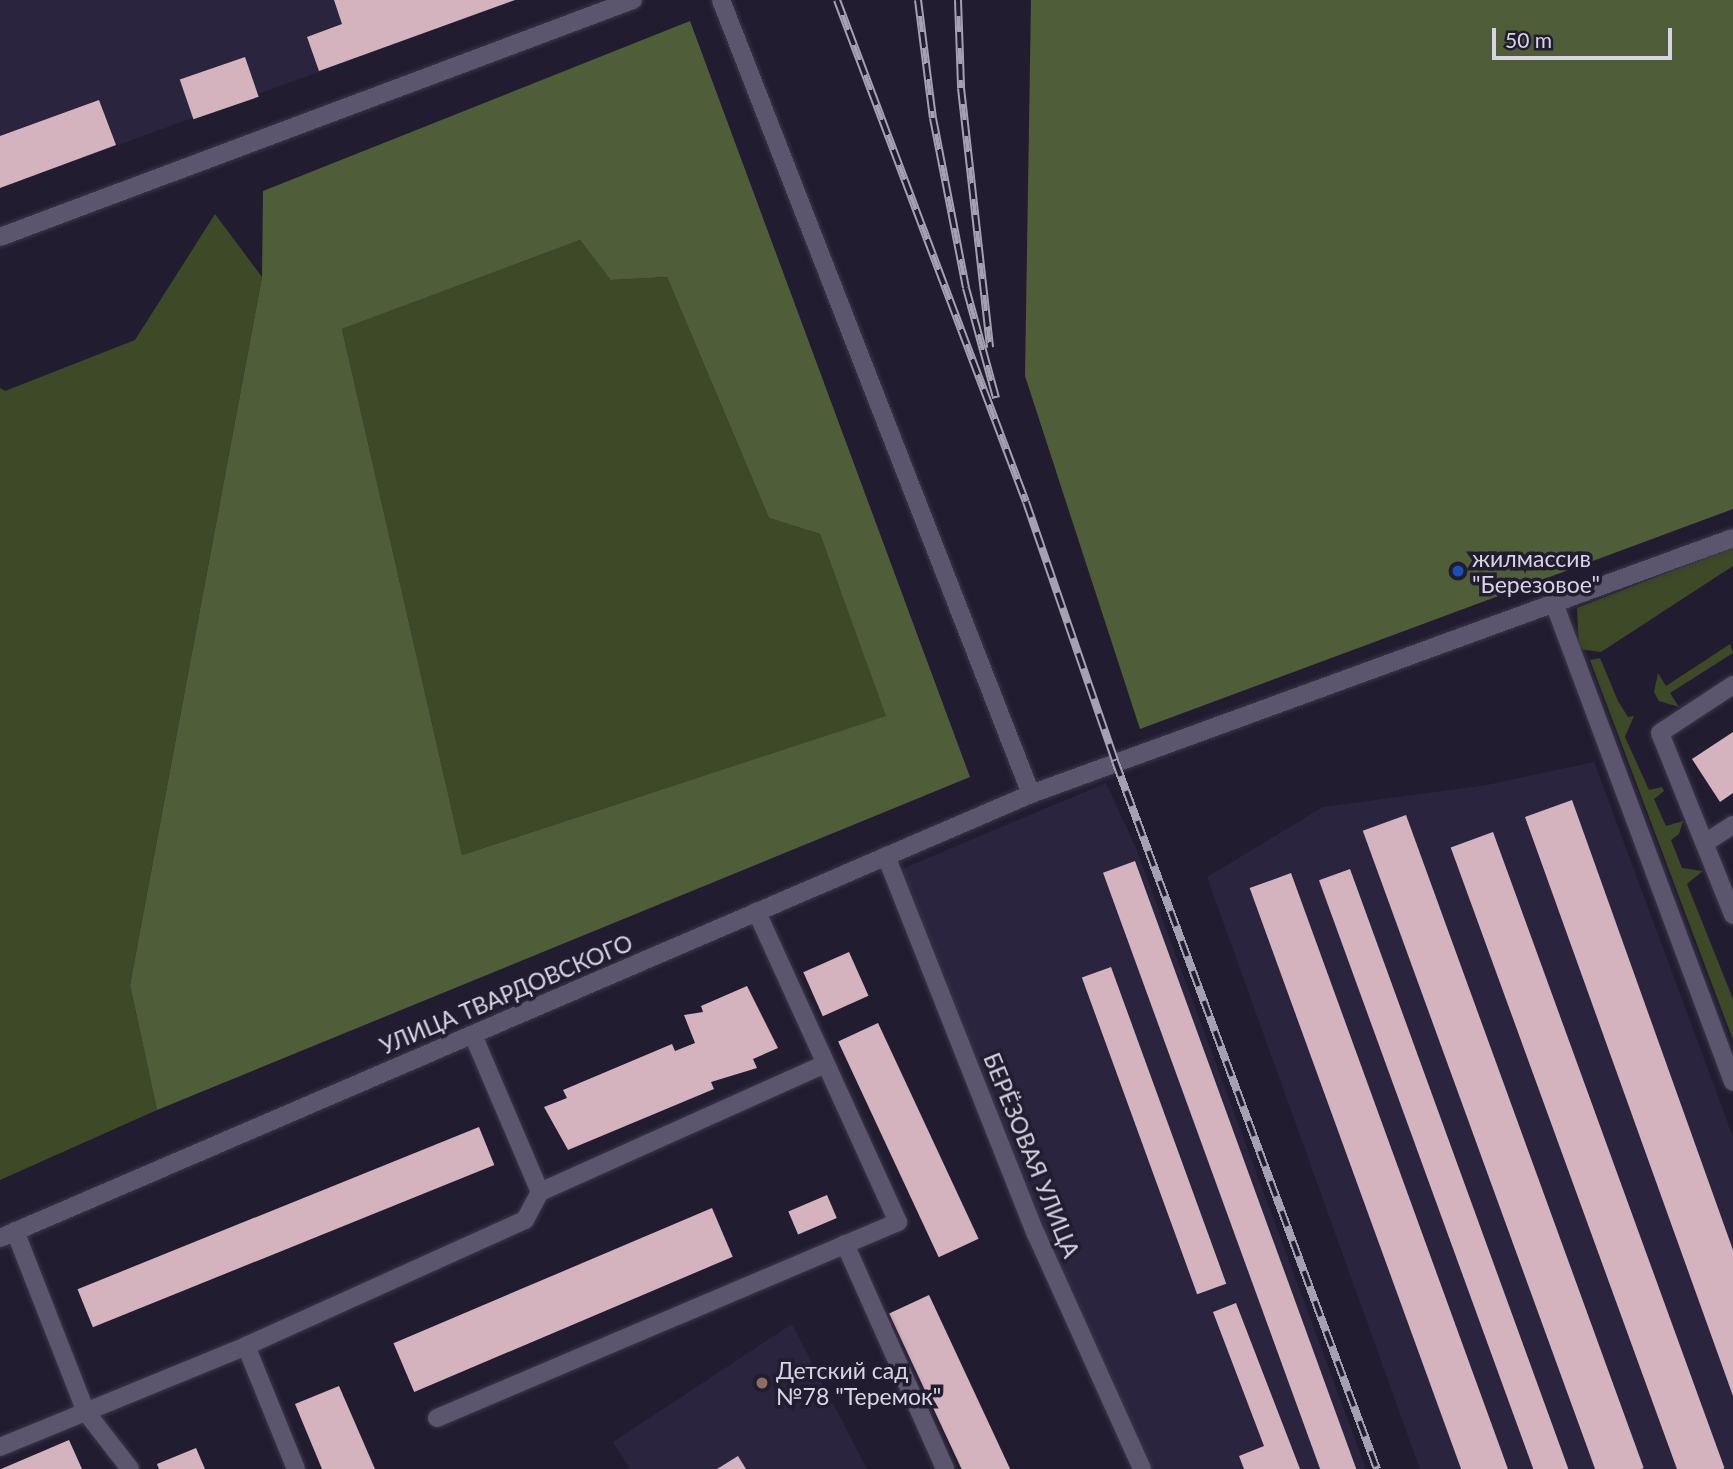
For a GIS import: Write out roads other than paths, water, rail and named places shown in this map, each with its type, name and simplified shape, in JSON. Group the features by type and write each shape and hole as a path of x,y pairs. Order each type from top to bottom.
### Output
{"street":[{"path":"0,237 633,0"},
{"path":"721,0 1031,794"},
{"name":"УЛИЦА ТВАРДОВСКОГО","path":"8,1235 1031,794 1733,538"},
{"path":"1554,603 1733,1082"},
{"path":"1733,685 1660,733 1733,915"},
{"path":"1705,843 1733,825"},
{"name":"БЕРЁЗОВАЯ УЛИЦА","path":"886,856 1035,1234 1142,1469"},
{"path":"436,1418 898,1222 834,1076 823,1065 757,912"},
{"path":"472,1035 540,1192"},
{"path":"0,1447 246,1346 525,1220 540,1192 823,1065"},
{"path":"8,1235 86,1412 130,1469"},
{"path":"845,1244 945,1469"},
{"path":"246,1346 296,1469"}],"railway":[{"path":"837,0 1026,502 1115,761 1377,1469"},
{"path":"918,0 933,118 966,288 996,398"},
{"path":"958,0 961,88 990,347"}],"place":[{"name":"жилмассив \"Березовое\"","path":"1458,571"},
{"name":"Детский сад №78 \"Теремок\"","path":"762,1383"}]}
